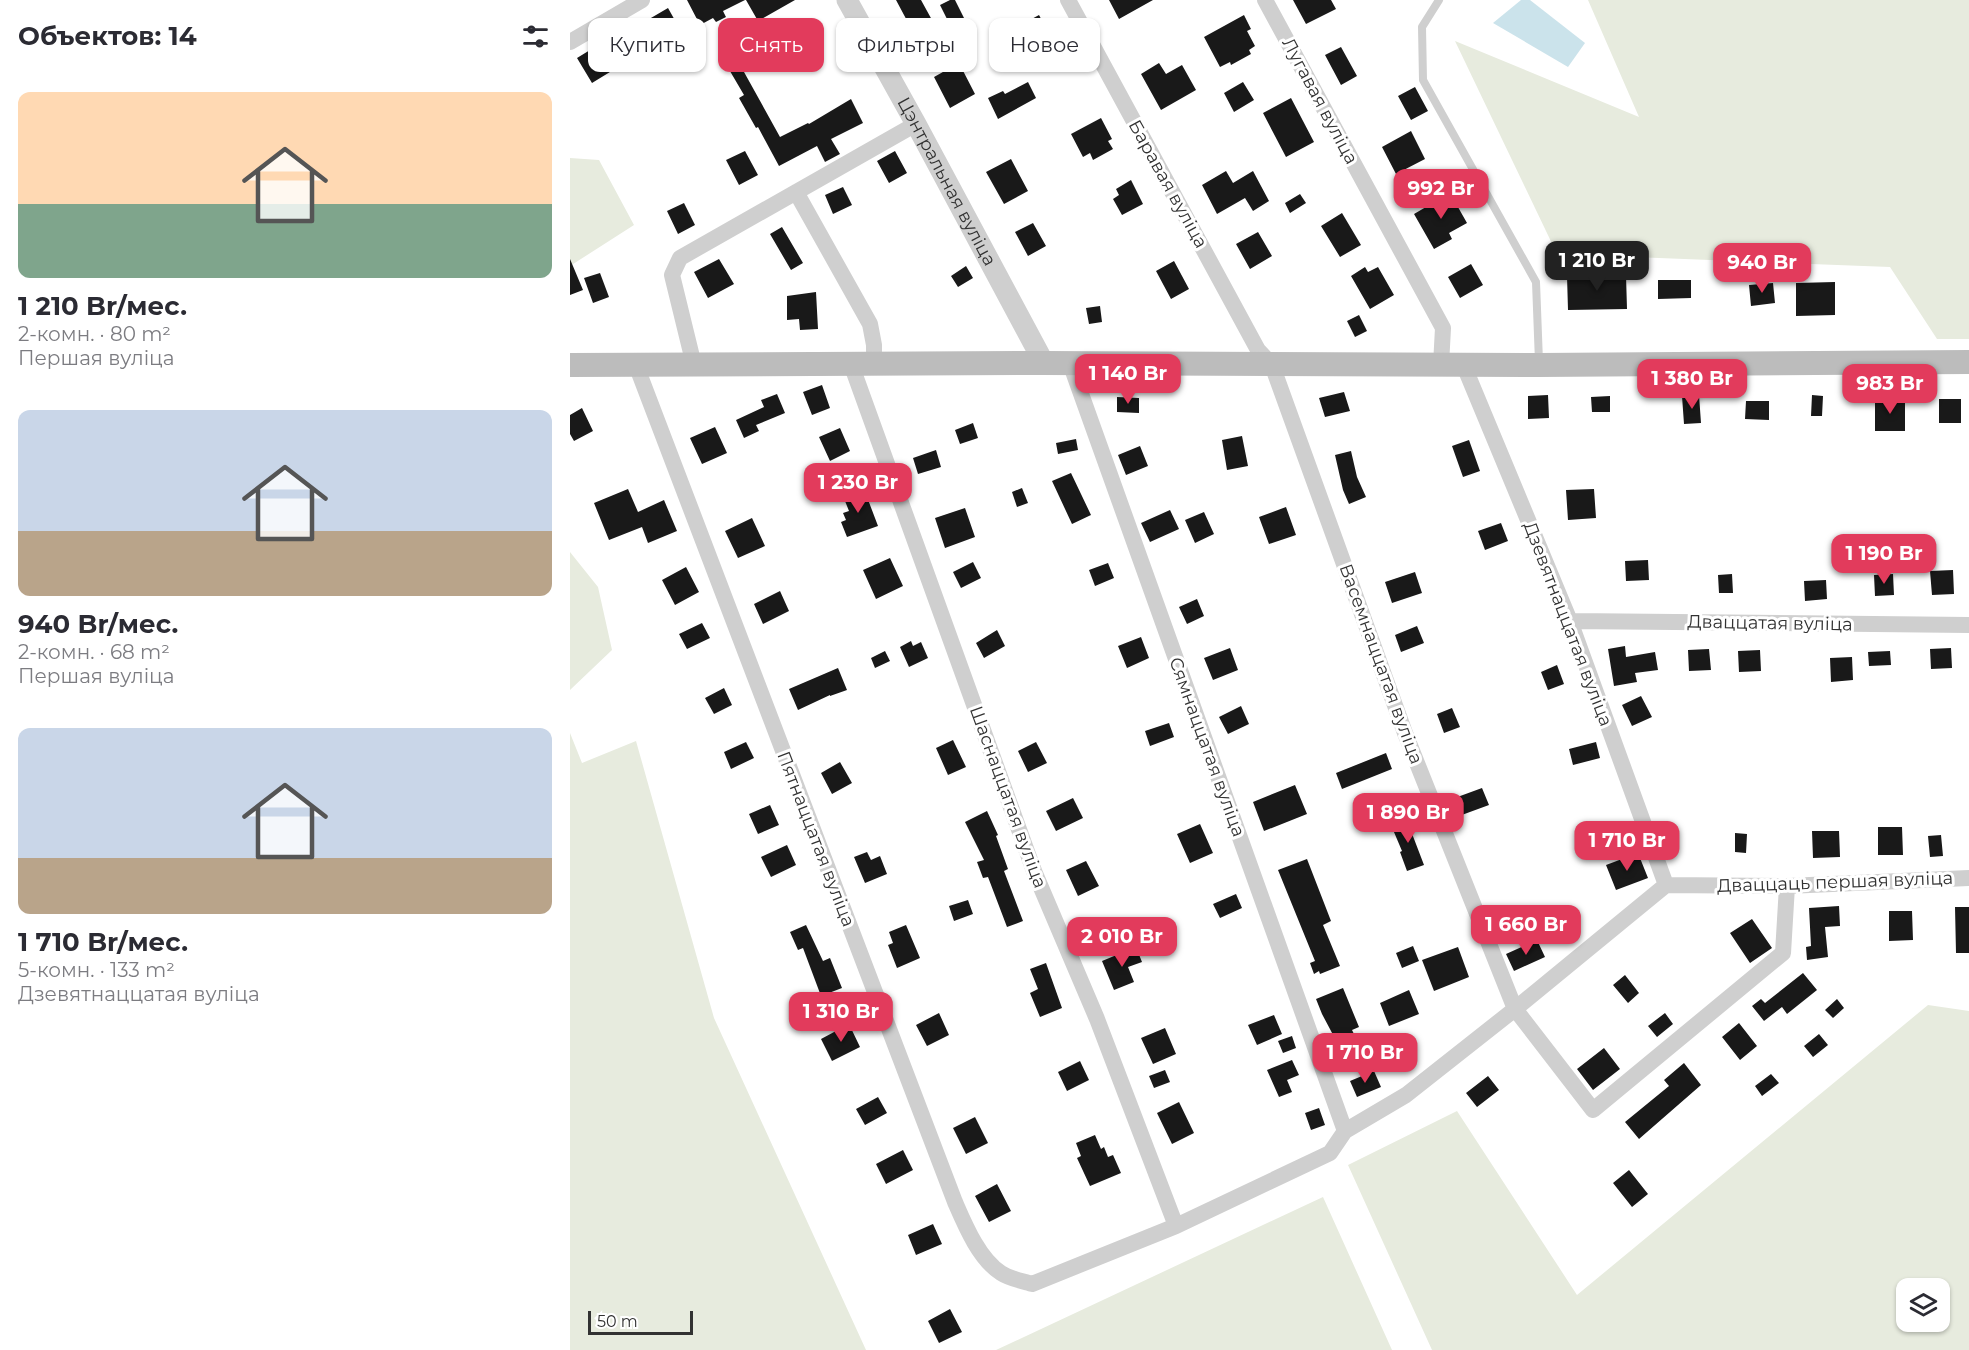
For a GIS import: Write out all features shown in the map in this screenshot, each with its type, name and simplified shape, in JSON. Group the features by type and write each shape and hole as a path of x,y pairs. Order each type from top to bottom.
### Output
{"main road":[{"path":"570,365 1070,363 1539,365 1969,362"}],"street":[{"path":"570,42 642,0"},
{"name":"Цэнтральная вуліца","path":"848,0 1044,363"},
{"name":"Баравая вуліца","path":"1068,0 1258,350 1272,365"},
{"name":"Лугавая вуліца","path":"1265,0 1443,328 1452,365"},
{"path":"694,365 672,275 680,258 916,124"},
{"name":"Шаснаццатая вуліца","path":"796,192 870,324 874,345 863,364 1034,871 1097,1019 1176,1226"},
{"name":"Сямнаццатая вуліца","path":"1070,363 1345,1131"},
{"name":"Пятнаццатая вуліца","path":"636,365 966,1228 984,1256 1001,1273 1032,1284 1176,1226"},
{"name":"Васемнаццатая вуліца","path":"1272,365 1405,733 1515,1009 1593,1110 1782,953 1787,886"},
{"name":"Дзевятнаццатая вуліца","path":"1452,365 1570,621 1666,885"},
{"name":"Дваццатая вуліца","path":"1570,621 1969,626"},
{"name":"Дваццаць першая вуліца","path":"1666,885 1787,886 1969,878"},
{"path":"1176,1226 1330,1153 1345,1131 1406,1095 1666,885"}],"lane":[{"path":"1439,0 1422,27 1422,80 1536,282 1539,365"}],"shaded area":[{"path":"1588,0 1969,0 1969,339 1937,339 1890,267 1557,254 1455,41 1639,117"},
{"path":"570,158 599,160 634,225 570,266"},
{"path":"570,552 598,587 612,650 570,690"},
{"path":"570,733 582,763 636,741 714,1018 866,1350 570,1350"},
{"path":"1928,1005 1969,1011 1969,1350 1432,1350 1348,1165 1457,1111 1577,1295"},
{"path":"1323,1197 1392,1350 996,1350"}],"water":[{"path":"1521,0 1530,0 1585,43 1568,67 1493,23"}],"building":[{"path":"687,0 745,0 723,11 726,17 718,18 716,22 713,18 706,22 706,18 696,18"},
{"path":"746,0 795,0 763,18 756,18"},
{"path":"896,0 921,0 931,18 906,18"},
{"path":"955,0 964,18 946,18 940,5"},
{"path":"1109,0 1153,0 1119,19"},
{"path":"1293,0 1331,0 1336,9 1306,24"},
{"path":"668,8 674,18 651,18"},
{"path":"1244,15 1251,29 1247,31 1255,46 1249,50 1251,54 1231,65 1230,62 1220,67 1204,37"},
{"path":"1341,47 1357,76 1341,85 1325,55"},
{"path":"588,51 588,72 610,72 592,83 577,58"},
{"path":"1159,63 1166,74 1182,65 1196,90 1161,110 1141,74"},
{"path":"731,72 744,72 780,137 809,124 851,99 863,123 831,139 840,154 825,162 817,146 779,166 739,98 744,95"},
{"path":"943,72 964,72 975,94 950,108 934,77"},
{"path":"1028,82 1036,98 998,119 988,98 1003,91 1005,94"},
{"path":"1243,82 1254,100 1234,112 1224,93"},
{"path":"1415,87 1428,111 1411,120 1398,96"},
{"path":"1291,98 1314,142 1286,157 1263,113"},
{"path":"1101,118 1112,139 1108,141 1113,149 1093,160 1090,153 1083,157 1071,134"},
{"path":"1411,131 1425,159 1396,174 1382,147"},
{"path":"745,151 758,175 739,185 726,160"},
{"path":"895,151 907,173 889,183 877,161"},
{"path":"1011,159 1028,191 1004,204 986,172"},
{"path":"1226,171 1233,183 1253,171 1269,201 1253,211 1245,198 1217,214 1202,185"},
{"path":"1131,180 1143,204 1122,215 1113,199 1119,195 1116,189"},
{"path":"843,187 852,205 833,214 825,195"},
{"path":"1450,193 1467,223 1449,233 1452,239 1434,249 1414,214"},
{"path":"1300,194 1306,203 1290,213 1285,203"},
{"path":"684,203 695,225 678,234 667,211"},
{"path":"1342,213 1361,245 1340,257 1321,226"},
{"path":"1033,223 1046,246 1028,256 1015,232"},
{"path":"782,227 803,263 791,270 770,234"},
{"path":"1258,232 1272,256 1250,269 1236,244"},
{"path":"570,259 583,290 570,295"},
{"path":"719,259 734,284 708,298 694,272"},
{"path":"1174,261 1189,289 1171,299 1156,271"},
{"path":"1471,264 1483,285 1460,298 1448,277"},
{"path":"966,266 973,278 958,287 951,276"},
{"path":"1365,267 1368,272 1378,267 1394,295 1370,309 1351,276"},
{"path":"600,273 609,297 593,303 584,278"},
{"path":"1626,275 1627,309 1568,310 1567,276"},
{"path":"1658,280 1691,280 1691,298 1658,299"},
{"path":"1835,282 1835,315 1796,316 1796,283"},
{"path":"1773,283 1775,303 1751,306 1749,285"},
{"path":"816,292 818,329 800,330 799,319 787,320 787,296"},
{"path":"1100,306 1102,322 1089,324 1086,308"},
{"path":"1359,315 1367,331 1355,337 1347,321"},
{"path":"822,385 830,408 812,415 803,392"},
{"path":"1344,392 1350,411 1325,417 1319,398"},
{"path":"777,394 785,413 756,425 759,431 744,438 736,420 764,407 761,400"},
{"path":"1548,395 1549,418 1528,419 1528,396"},
{"path":"1699,395 1701,423 1684,424 1682,396"},
{"path":"1812,395 1823,396 1822,416 1811,416"},
{"path":"1610,396 1610,412 1592,412 1591,397"},
{"path":"1117,397 1139,398 1139,413 1117,412"},
{"path":"1905,399 1905,431 1875,431 1875,400"},
{"path":"1939,399 1961,399 1961,423 1939,423"},
{"path":"1746,401 1769,401 1769,420 1745,419"},
{"path":"582,408 593,431 574,441 570,434 570,415"},
{"path":"973,423 978,438 960,444 955,430"},
{"path":"715,427 727,453 702,464 690,438"},
{"path":"840,428 850,451 830,461 819,437"},
{"path":"1242,436 1248,466 1227,470 1222,440"},
{"path":"1076,439 1078,450 1058,454 1056,443"},
{"path":"1469,440 1480,471 1463,477 1452,446"},
{"path":"1140,446 1148,466 1126,475 1118,455"},
{"path":"936,450 941,467 918,474 913,458"},
{"path":"1351,451 1357,477 1366,497 1349,504 1343,490 1335,455"},
{"path":"1071,473 1091,515 1072,524 1052,481"},
{"path":"1022,488 1028,503 1017,507 1012,492"},
{"path":"628,489 638,512 664,500 677,531 648,543 642,527 609,540 594,503"},
{"path":"864,489 878,526 847,537 841,522 846,520 843,513 849,511 843,496"},
{"path":"1594,489 1596,518 1568,520 1566,490"},
{"path":"1286,507 1296,535 1269,544 1259,517"},
{"path":"965,508 975,537 945,548 935,518"},
{"path":"1170,510 1179,529 1150,542 1141,523"},
{"path":"1204,512 1214,534 1195,543 1185,520"},
{"path":"752,518 765,546 738,558 725,531"},
{"path":"1501,523 1508,541 1485,550 1478,531"},
{"path":"890,558 903,586 876,599 863,570"},
{"path":"1648,560 1649,580 1626,581 1625,561"},
{"path":"973,562 981,578 961,588 953,572"},
{"path":"1108,563 1114,578 1095,586 1089,570"},
{"path":"686,567 699,592 675,605 662,580"},
{"path":"1953,570 1954,594 1932,595 1930,571"},
{"path":"1415,572 1422,593 1392,603 1385,582"},
{"path":"1732,574 1733,593 1719,593 1718,575"},
{"path":"1893,574 1894,595 1875,596 1874,575"},
{"path":"1826,580 1827,599 1805,601 1804,581"},
{"path":"780,591 789,611 763,624 754,604"},
{"path":"1197,599 1204,616 1187,624 1179,607"},
{"path":"702,623 710,638 687,649 679,634"},
{"path":"1417,626 1424,643 1401,652 1395,635"},
{"path":"997,630 1005,646 984,658 976,643"},
{"path":"1141,637 1149,658 1127,668 1118,646"},
{"path":"911,641 913,646 921,642 928,658 909,667 900,647"},
{"path":"1625,646 1626,657 1655,652 1658,670 1635,673 1637,682 1614,686 1608,649"},
{"path":"1230,648 1238,670 1213,680 1204,658"},
{"path":"1951,648 1952,668 1931,669 1930,649"},
{"path":"1709,649 1711,670 1689,671 1688,650"},
{"path":"1760,650 1761,671 1739,672 1738,651"},
{"path":"885,651 890,661 875,668 871,658"},
{"path":"1890,651 1891,665 1869,666 1868,652"},
{"path":"1852,657 1853,680 1831,682 1830,658"},
{"path":"1557,665 1564,684 1548,690 1541,672"},
{"path":"838,668 847,690 798,710 789,689"},
{"path":"724,688 732,705 714,714 705,698"},
{"path":"1641,696 1652,717 1632,726 1622,705"},
{"path":"1241,706 1249,724 1228,734 1219,717"},
{"path":"1452,708 1460,727 1444,733 1437,714"},
{"path":"1169,723 1174,737 1150,746 1145,731"},
{"path":"953,740 966,767 948,775 936,748"},
{"path":"746,742 754,758 731,769 724,752"},
{"path":"1036,742 1047,763 1028,772 1018,751"},
{"path":"1596,742 1600,758 1573,765 1569,749"},
{"path":"1386,753 1392,769 1342,789 1336,773"},
{"path":"840,762 852,783 832,794 821,773"},
{"path":"1295,785 1307,814 1264,831 1253,802"},
{"path":"1482,788 1489,805 1459,816 1452,799"},
{"path":"1073,798 1083,818 1056,831 1046,811"},
{"path":"770,805 779,825 758,834 749,814"},
{"path":"987,811 998,835 996,836 1008,869 1004,871 1023,921 1007,927 988,877 983,878 977,862 984,860 965,822"},
{"path":"1410,816 1415,829 1411,831 1424,865 1407,871 1400,852 1402,851 1391,825"},
{"path":"1200,824 1213,853 1190,863 1177,834"},
{"path":"1878,827 1902,827 1903,855 1878,855"},
{"path":"1812,831 1839,831 1840,857 1813,858"},
{"path":"1735,833 1747,834 1746,853 1735,852"},
{"path":"1941,835 1943,856 1930,857 1928,836"},
{"path":"787,845 796,865 771,877 761,857"},
{"path":"867,852 871,860 880,856 887,874 865,883 854,857"},
{"path":"1638,853 1648,878 1616,890 1606,865"},
{"path":"1307,859 1331,921 1323,925 1340,966 1320,974 1319,971 1314,974 1310,963 1315,961 1278,870"},
{"path":"1086,861 1099,886 1078,896 1066,870"},
{"path":"1236,894 1242,908 1220,918 1213,904"},
{"path":"968,900 973,914 954,921 949,906"},
{"path":"1839,906 1840,926 1825,927 1828,957 1807,960 1806,947 1811,946 1809,908"},
{"path":"1955,907 1969,907 1969,953 1956,953"},
{"path":"1889,911 1912,911 1913,940 1889,941"},
{"path":"1752,919 1772,948 1750,963 1730,933"},
{"path":"806,925 823,961 830,958 842,988 821,996 803,948 798,950 790,932"},
{"path":"906,925 920,958 897,968 888,945 893,943 889,932"},
{"path":"1537,940 1545,957 1514,971 1506,954"},
{"path":"1413,946 1419,961 1402,968 1396,953"},
{"path":"1136,947 1142,962 1128,967 1134,982 1114,990 1102,961"},
{"path":"1458,947 1469,977 1434,991 1422,960"},
{"path":"1046,963 1062,1008 1040,1017 1030,993 1038,989 1030,969"},
{"path":"1803,973 1817,990 1787,1014 1782,1007 1764,1021 1752,1006 1761,999 1765,1003"},
{"path":"1625,975 1639,993 1628,1003 1613,985"},
{"path":"1343,988 1359,1027 1352,1030 1357,1040 1340,1048 1316,999"},
{"path":"1409,990 1419,1014 1389,1026 1380,1003"},
{"path":"1837,999 1844,1008 1833,1018 1825,1010"},
{"path":"939,1013 949,1035 927,1046 916,1025"},
{"path":"1665,1013 1673,1024 1657,1037 1648,1026"},
{"path":"1274,1015 1282,1034 1257,1045 1248,1025"},
{"path":"1739,1023 1757,1046 1740,1060 1722,1037"},
{"path":"849,1024 860,1047 832,1061 821,1039"},
{"path":"1165,1028 1176,1054 1153,1064 1141,1038"},
{"path":"1819,1034 1828,1045 1813,1057 1804,1046"},
{"path":"1292,1036 1296,1048 1283,1053 1278,1041"},
{"path":"1604,1048 1620,1069 1593,1090 1577,1069"},
{"path":"1292,1060 1299,1075 1287,1080 1292,1092 1279,1097 1267,1070"},
{"path":"1080,1061 1089,1080 1067,1091 1058,1072"},
{"path":"1684,1063 1701,1085 1639,1139 1625,1122 1669,1086 1664,1080"},
{"path":"1165,1070 1170,1082 1154,1088 1149,1076"},
{"path":"1374,1071 1381,1087 1357,1097 1350,1081"},
{"path":"1771,1074 1779,1083 1762,1096 1755,1086"},
{"path":"1488,1076 1499,1090 1477,1107 1466,1093"},
{"path":"878,1097 887,1113 865,1125 856,1109"},
{"path":"1179,1102 1194,1133 1172,1144 1157,1113"},
{"path":"1319,1108 1325,1125 1311,1130 1305,1113"},
{"path":"975,1117 988,1143 966,1154 953,1128"},
{"path":"1095,1135 1101,1149 1104,1147 1108,1157 1113,1155 1121,1173 1090,1186 1077,1158 1081,1156 1076,1143"},
{"path":"903,1150 913,1170 886,1184 876,1164"},
{"path":"1629,1170 1648,1194 1632,1207 1613,1183"},
{"path":"997,1184 1011,1211 989,1222 975,1196"},
{"path":"933,1224 942,1244 916,1255 908,1235"},
{"path":"950,1309 962,1332 939,1343 928,1321"}]}
